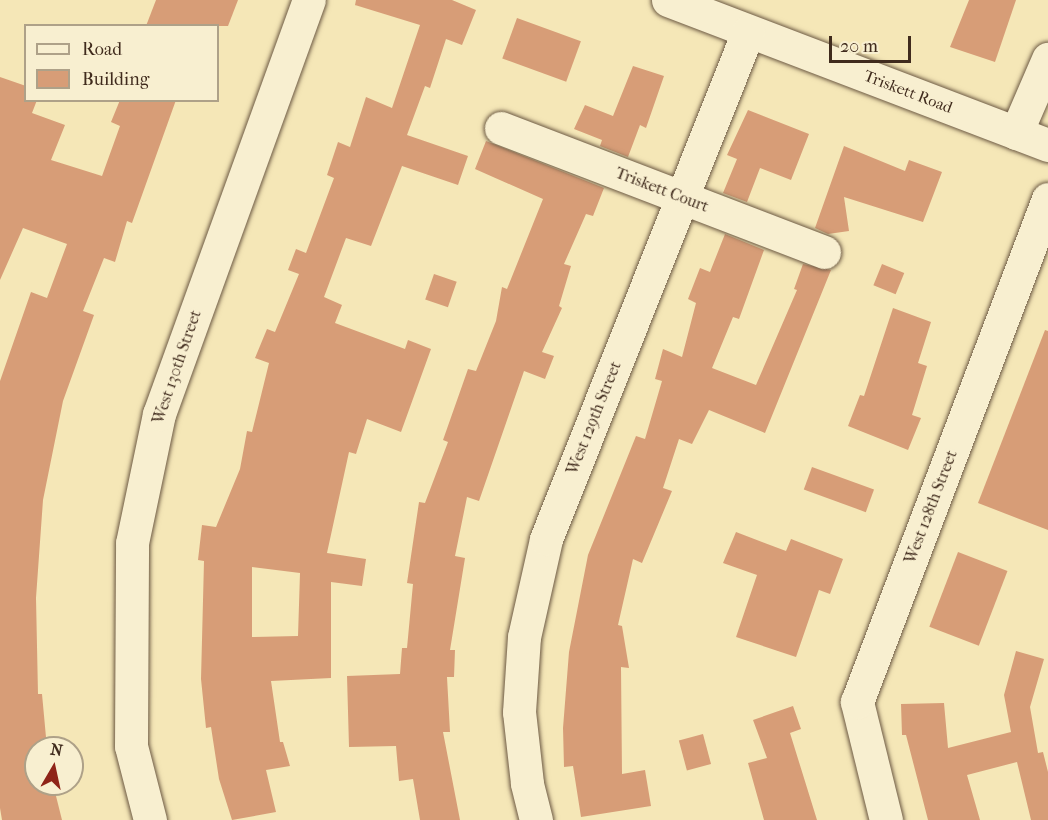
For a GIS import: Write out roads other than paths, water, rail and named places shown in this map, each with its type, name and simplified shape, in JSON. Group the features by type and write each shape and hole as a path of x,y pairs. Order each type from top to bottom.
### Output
{"street":[{"name":"West 130th Street","path":"150,820 131,746 129,644 132,543 159,414 309,0"},
{"name":"Triskett Road","path":"668,0 1048,145"},
{"name":"West 129th Street","path":"536,820 527,783 519,712 524,637 546,538 748,32"},
{"path":"1016,133 1048,59"},
{"name":"Triskett Court","path":"501,128 824,252"},
{"name":"West 128th Street","path":"886,820 857,702 1048,199"}]}
